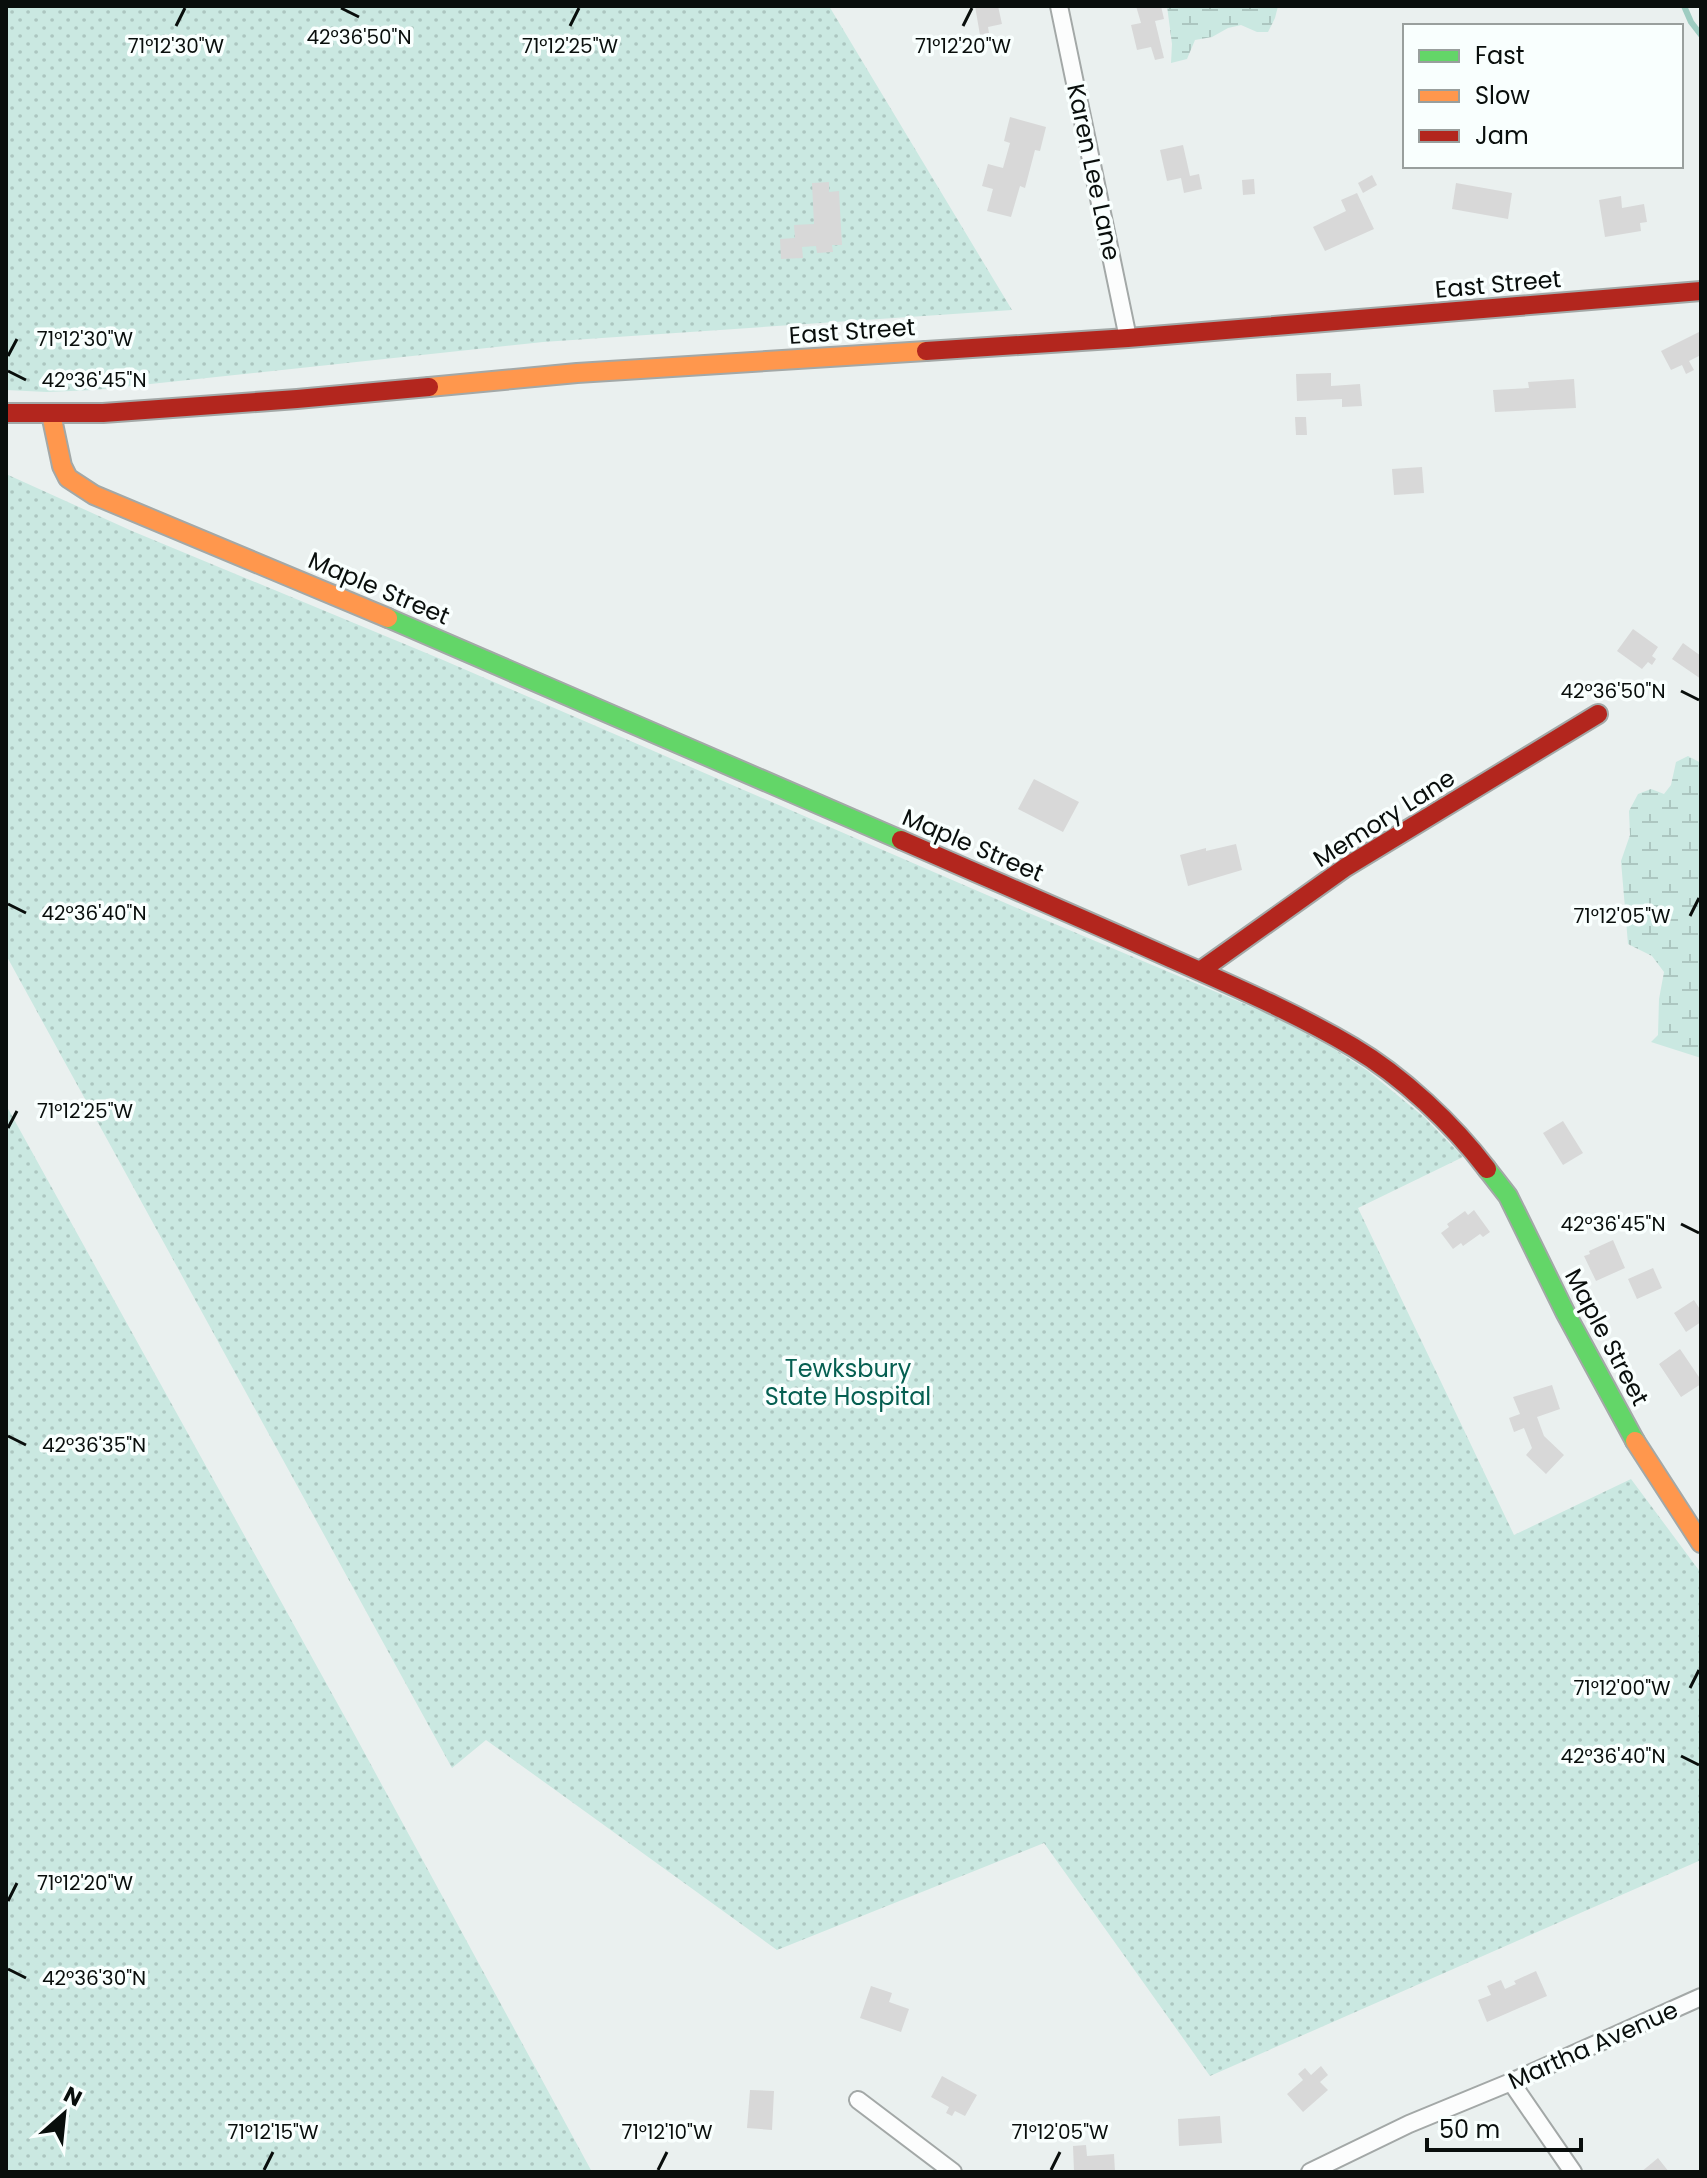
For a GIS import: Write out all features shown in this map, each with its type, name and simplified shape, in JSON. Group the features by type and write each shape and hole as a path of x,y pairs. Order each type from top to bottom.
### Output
{"street":[{"name":"Karen Lee Lane","path":"1059,6 1128,338"},
{"name":"East Street","path":"6,413 103,413 577,373 1128,338 1701,291"},
{"name":"Maple Street","path":"51,414 62,466 68,478 94,495 307,583 1053,905 1271,1003 1355,1048 1416,1094 1467,1143 1508,1196 1605,1389 1645,1459 1701,1543"},
{"name":"Memory Lane","path":"1200,971 1346,867 1598,714"},
{"name":"Martha Avenue","path":"1310,2172 1409,2124 1701,1997"},
{"path":"1511,2082 1573,2172"},
{"path":"858,2100 953,2172"}],"green space":[{"path":"6,6 829,6 1012,310 543,342 94,390 6,390"},
{"path":"1167,6 1278,6 1268,32 1257,32 1241,25 1228,28 1212,37 1195,40 1187,59 1171,63"},
{"name":"Tewksbury State Hospital","path":"6,474 132,531 443,660 1273,1016 1368,1071 1424,1117 1463,1157 1358,1208 1514,1535 1631,1479 1701,1573 1701,1860 1210,2076 1044,1843 777,1950 486,1740 452,1768 6,955"},
{"path":"1688,756 1701,763 1701,1058 1651,1042 1658,1035 1659,999 1664,972 1652,956 1628,944 1621,861 1630,835 1629,811 1638,794 1651,789 1664,794 1671,785 1676,762"},
{"path":"6,1105 351,1728 592,2172 6,2172"}],"building":[{"path":"975,6 998,6 1002,24 988,27 989,33 980,35"},
{"path":"1136,6 1161,6 1164,19 1155,21 1164,58 1155,60 1151,47 1137,50 1131,25 1141,23"},
{"path":"1010,117 1046,127 1040,151 1035,150 1025,188 1020,186 1011,217 987,211 993,189 982,186 988,164 1003,168 1010,143 1004,141"},
{"path":"1183,145 1190,176 1199,174 1202,189 1184,193 1181,178 1167,181 1160,150"},
{"path":"1372,175 1377,185 1363,193 1358,183"},
{"path":"1254,179 1255,194 1243,195 1242,180"},
{"path":"829,182 829,192 839,191 842,245 832,245 833,252 817,253 816,246 802,247 803,258 781,259 780,239 795,238 794,225 814,224 812,183"},
{"path":"1456,183 1512,193 1508,219 1452,209"},
{"path":"1357,193 1374,229 1325,251 1313,227 1346,211 1341,200"},
{"path":"1621,196 1622,208 1644,204 1647,222 1640,223 1641,231 1605,237 1599,200"},
{"path":"1701,331 1701,355 1689,361 1694,370 1686,374 1682,365 1671,370 1661,351"},
{"path":"1331,373 1331,386 1360,384 1362,406 1342,407 1342,399 1297,401 1296,374"},
{"path":"1574,379 1576,408 1495,412 1493,390 1529,388 1528,382"},
{"path":"1295,417 1306,417 1307,435 1296,435"},
{"path":"1422,467 1424,493 1394,495 1392,469"},
{"path":"1633,629 1658,647 1652,656 1656,659 1652,665 1648,662 1642,669 1617,651"},
{"path":"1683,643 1701,656 1701,679 1672,659"},
{"path":"1034,779 1079,802 1063,832 1018,809"},
{"path":"1236,844 1242,870 1188,886 1180,855"},
{"path":"1563,1121 1583,1153 1563,1165 1543,1133"},
{"path":"1474,1210 1490,1232 1453,1249 1441,1233 1449,1227 1447,1224 1465,1211 1468,1215"},
{"path":"1613,1240 1625,1268 1596,1281 1584,1256"},
{"path":"1653,1268 1662,1288 1637,1299 1628,1279"},
{"path":"1694,1300 1701,1311 1701,1322 1686,1332 1674,1313"},
{"path":"1680,1349 1701,1380 1701,1384 1681,1397 1659,1364"},
{"path":"1552,1385 1560,1409 1537,1417 1544,1436 1564,1455 1546,1474 1526,1455 1532,1448 1524,1428 1514,1432 1509,1418 1520,1414 1513,1397"},
{"path":"1536,1971 1547,1996 1487,2022 1478,2000 1491,1995 1487,1986 1501,1980 1505,1989"},
{"path":"871,1986 892,1993 889,2002 909,2009 901,2032 860,2018"},
{"path":"1321,2066 1328,2075 1320,2082 1328,2090 1303,2112 1287,2094 1303,2080 1298,2074 1305,2068 1311,2075"},
{"path":"942,2076 977,2095 965,2116 955,2111 952,2116 946,2113 949,2107 931,2097"},
{"path":"750,2090 774,2091 772,2130 747,2128"},
{"path":"1220,2116 1222,2143 1179,2146 1178,2119"},
{"path":"1086,2145 1087,2156 1114,2154 1115,2172 1074,2172 1073,2146"},
{"path":"1658,2158 1669,2172 1641,2172"}],"waterway":[{"path":"1684,6 1701,35"}],"traffic: fast":[{"path":"388,618 901,840"},
{"path":"1487,1169 1508,1196 1565,1312 1635,1441"}],"traffic: slow":[{"path":"429,387 577,373 926,351"},
{"path":"51,414 62,466 68,478 94,495 388,618"},
{"path":"1635,1441 1701,1543"}],"traffic: jam":[{"path":"926,351 1128,338 1701,291"},
{"path":"6,413 103,413 429,387"},
{"path":"1200,971 1346,867 1598,714"},
{"path":"901,840 1239,989 1331,1034 1408,1086 1443,1118 1487,1169"}]}
